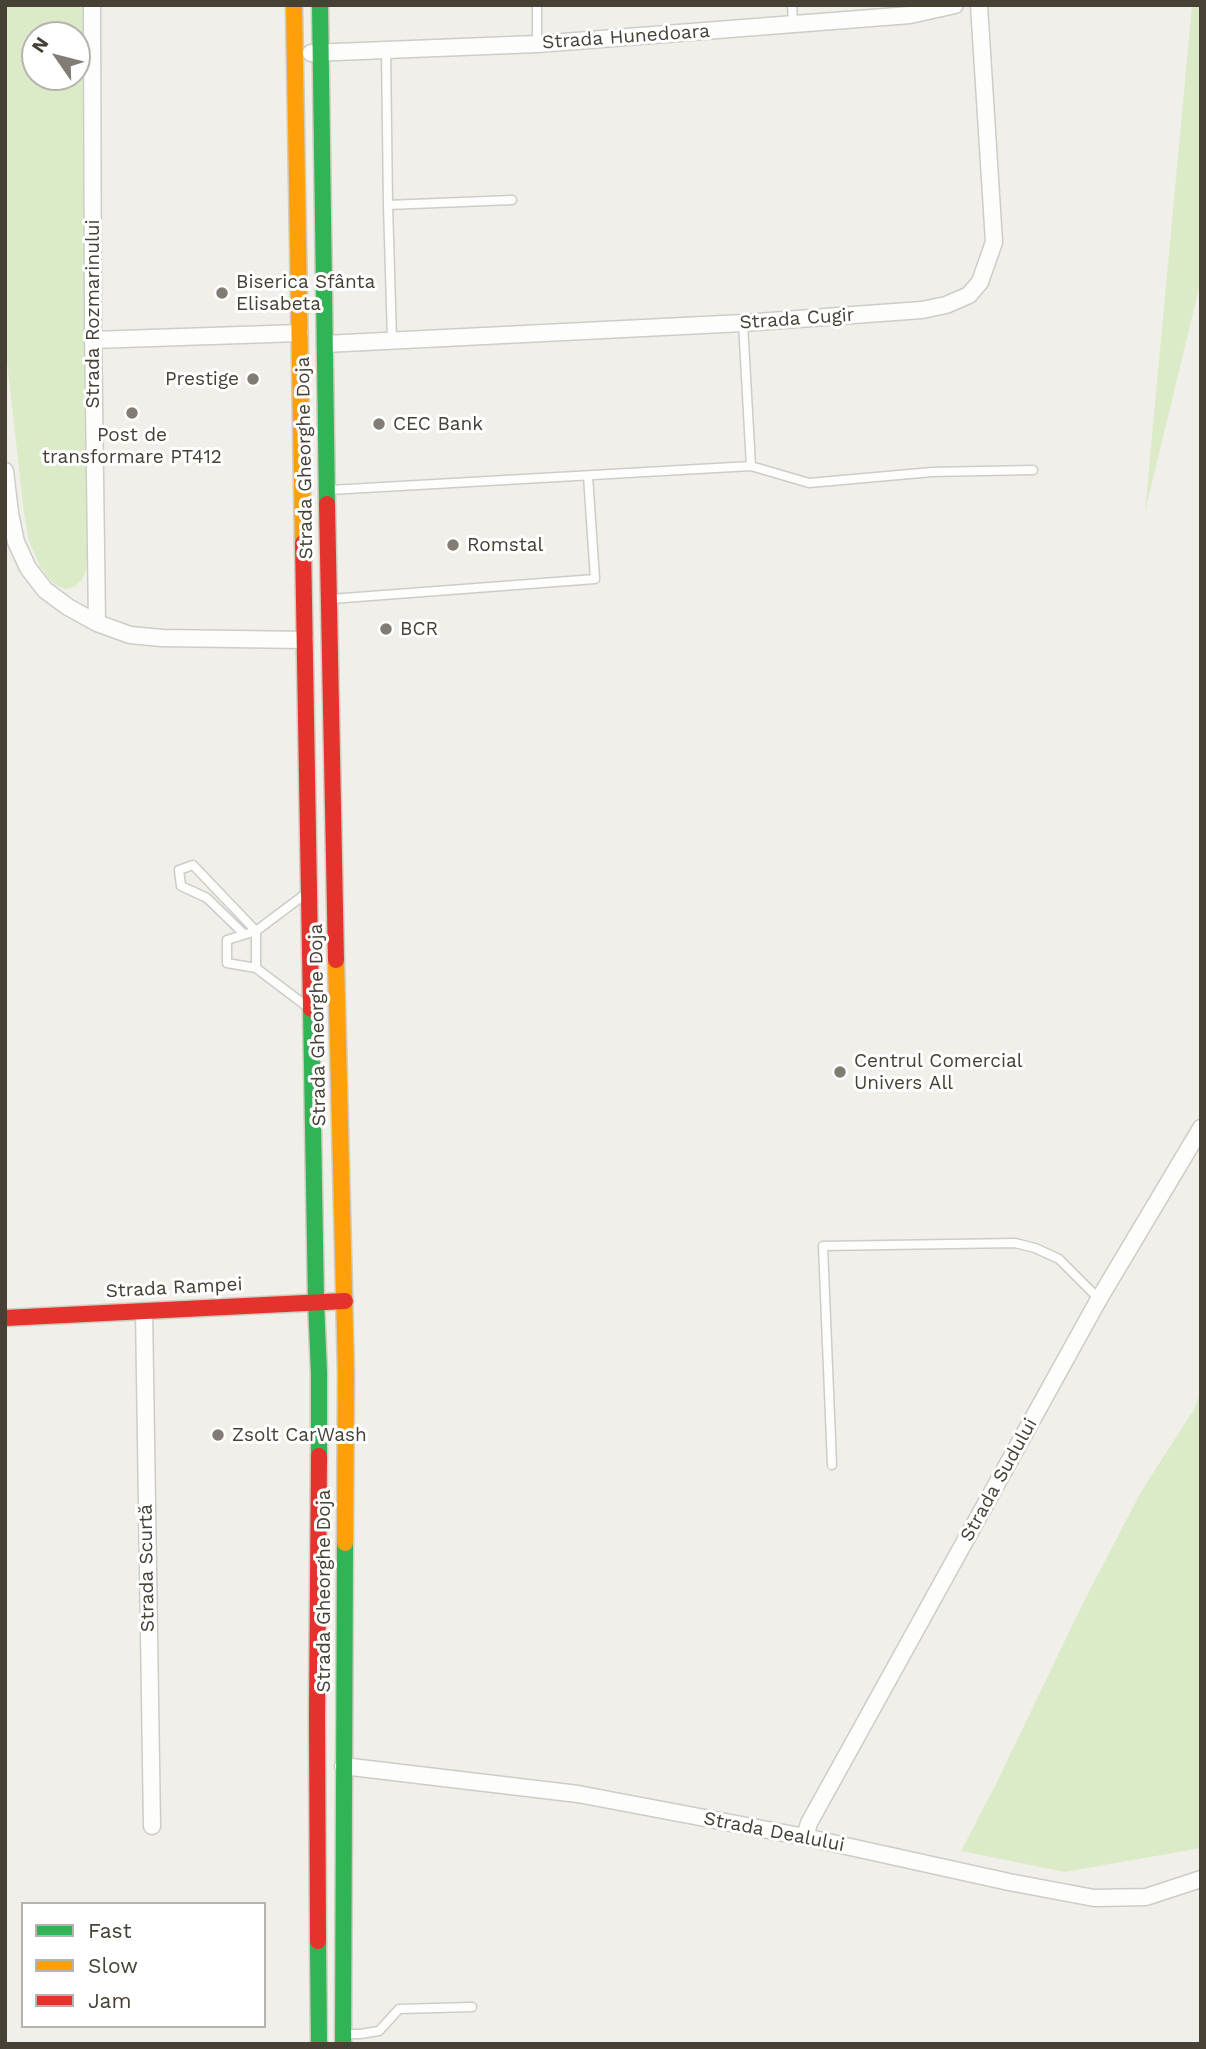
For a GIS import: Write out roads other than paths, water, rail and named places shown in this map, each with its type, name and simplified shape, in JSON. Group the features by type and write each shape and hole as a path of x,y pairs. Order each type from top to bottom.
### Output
{"main road":[{"name":"Strada Gheorghe Doja","path":"294,5 319,1373 319,2044"},
{"name":"Strada Gheorghe Doja","path":"320,5 328,599 345,1301 343,2039"},
{"name":"Strada Rampei","path":"5,1318 345,1301"}],"street":[{"name":"Strada Rozmarinului","path":"92,5 97,623"},
{"name":"Strada Hunedoara","path":"295,53 537,44 910,15 955,5"},
{"name":"Strada Cugir","path":"325,344 743,323 922,310 946,306 969,295 980,282 994,242 979,5"},
{"path":"93,340 300,333"},
{"path":"5,471 14,533 28,568 46,590 68,607 97,623 130,635 305,640"},
{"name":"Strada Sudului","path":"805,1837 809,1823 1099,1299 1201,1128"},
{"name":"Strada Scurtă","path":"144,1311 152,1826"},
{"name":"Strada Dealului","path":"343,1766 578,1794 805,1837 1094,1898 1146,1897 1201,1878"}],"lane":[{"path":"537,5 537,44"},
{"path":"792,5 793,24"},
{"path":"386,50 392,340"},
{"path":"388,205 512,200"},
{"path":"743,323 751,466"},
{"path":"327,490 751,466 809,484 932,472 1033,470"},
{"path":"328,599 595,579 588,476"},
{"path":"244,934 206,898 181,886 180,870 193,866 256,930 256,968"},
{"path":"310,891 256,930 227,940 227,963 256,968 311,1009"},
{"path":"832,1465 823,1246 1015,1243 1035,1248 1059,1259 1099,1299"},
{"path":"343,2039 379,2031 400,2009 472,2007"}],"place":[{"name":"Biserica Sfânta Elisabeta","path":"222,293"},
{"name":"Prestige","path":"253,379"},
{"name":"Post de transformare PT412","path":"132,413"},
{"name":"CEC Bank","path":"379,424"},
{"name":"Romstal","path":"453,545"},
{"name":"BCR","path":"386,629"},
{"name":"Centrul Comercial Univers All","path":"840,1072"},
{"name":"Zsolt CarWash","path":"218,1435"}]}
